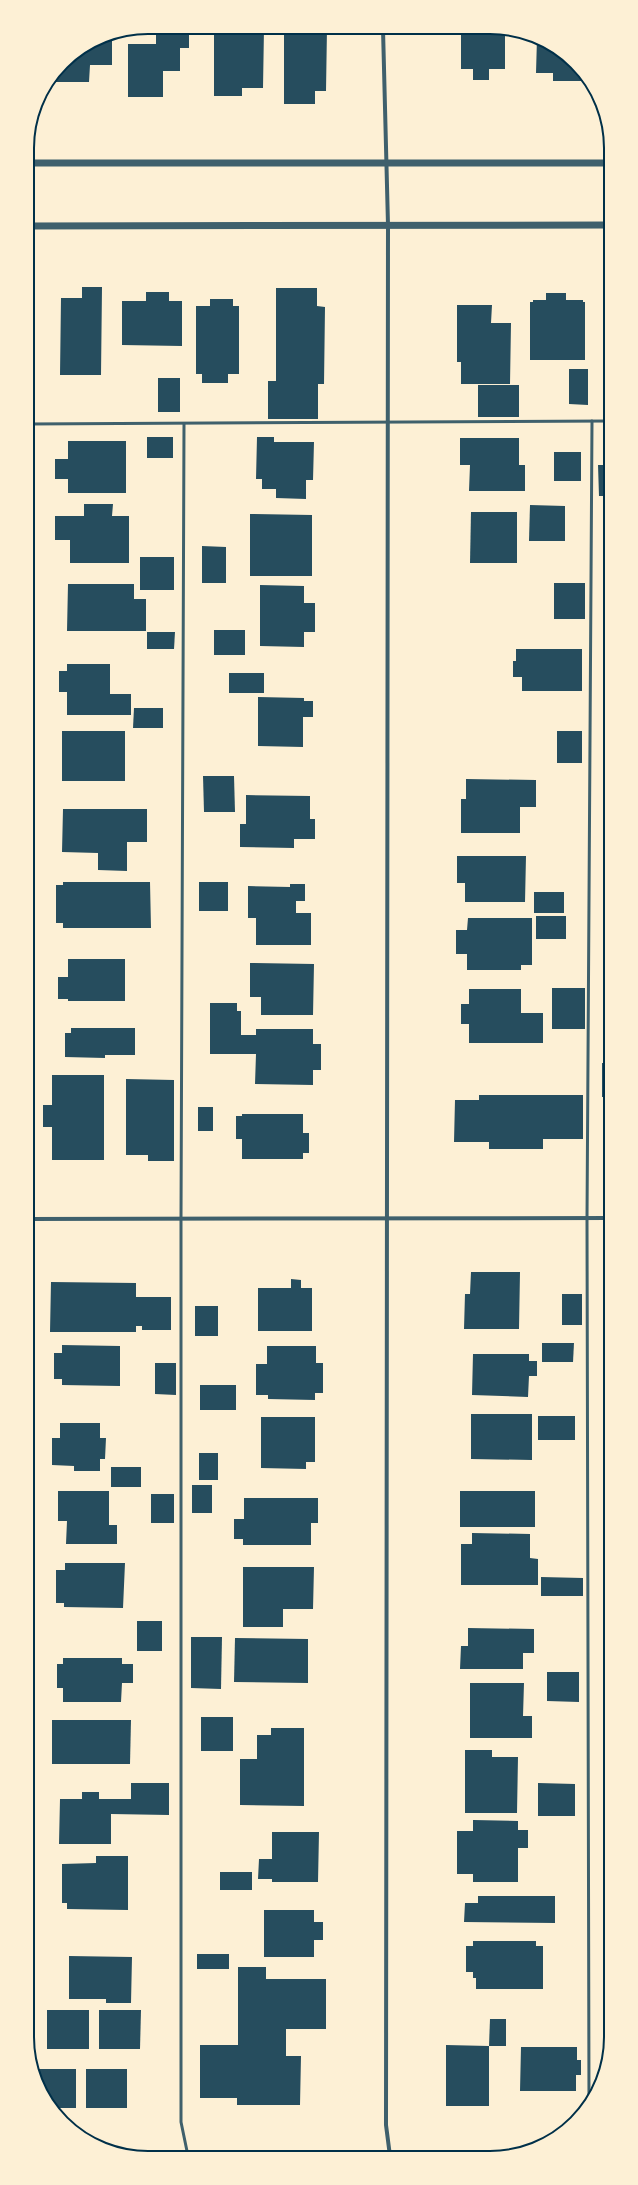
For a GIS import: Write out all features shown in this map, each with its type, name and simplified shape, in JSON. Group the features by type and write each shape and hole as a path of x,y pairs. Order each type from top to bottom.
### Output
{"street":[{"path":"383,34 388,225 386,2125 389,2151"},
{"path":"34,163 604,163"},
{"path":"34,226 604,225"},
{"path":"34,1218 604,1218"}],"lane":[{"path":"590,2091 587,1218 592,421"},
{"path":"34,424 604,421"},
{"path":"184,424 181,1218 181,2122 187,2151"}],"building":[{"path":"156,34 189,34 189,48 180,48 180,71 163,71 163,97 128,97 128,44 156,44"},
{"path":"214,34 264,34 263,88 242,88 242,96 214,96"},
{"path":"284,34 327,34 326,91 315,91 315,104 284,104"},
{"path":"461,34 505,35 505,69 489,69 489,80 473,80 473,69 461,69"},
{"path":"112,40 112,65 90,65 89,82 55,82 67,67 85,53"},
{"path":"537,45 547,49 571,67 582,81 553,81 553,73 536,73"},
{"path":"82,287 102,287 101,375 60,375 61,298 82,298"},
{"path":"276,288 317,288 317,306 325,307 324,384 318,384 318,419 268,419 268,381 276,381"},
{"path":"146,292 169,292 169,301 182,301 182,346 122,345 122,301 146,301"},
{"path":"546,293 566,293 566,300 583,300 583,302 585,302 585,360 530,360 530,302 533,302 533,300 546,300"},
{"path":"210,299 233,299 233,306 239,306 239,374 228,374 228,383 202,383 202,374 196,374 196,306 210,306"},
{"path":"457,305 492,305 491,323 511,323 510,384 461,384 461,362 457,362"},
{"path":"569,369 588,369 588,405 569,404"},
{"path":"158,378 180,378 180,412 158,412"},
{"path":"478,385 519,385 519,417 478,417"},
{"path":"147,437 173,437 173,458 147,458"},
{"path":"257,437 274,437 274,442 314,442 313,480 306,480 306,499 276,498 276,489 262,489 262,479 256,479"},
{"path":"460,438 519,438 519,465 525,465 525,491 469,491 470,465 460,465"},
{"path":"68,441 126,441 126,493 68,493 68,479 55,479 55,459 68,459"},
{"path":"554,452 581,452 581,481 554,481"},
{"path":"598,465 604,465 604,496 599,496"},
{"path":"84,504 113,504 112,516 129,516 129,563 70,563 70,540 55,540 55,516 84,516"},
{"path":"530,505 565,506 565,541 529,541"},
{"path":"471,512 517,512 517,563 470,563"},
{"path":"250,514 312,515 312,576 250,576"},
{"path":"202,546 226,547 226,583 202,583"},
{"path":"140,557 174,557 174,590 140,590"},
{"path":"554,583 585,583 585,619 554,619"},
{"path":"68,584 134,584 134,599 146,599 146,631 67,631"},
{"path":"260,585 304,586 304,603 315,603 315,632 304,632 304,647 260,646"},
{"path":"214,630 245,630 245,655 214,655"},
{"path":"147,632 175,632 174,649 147,649"},
{"path":"516,649 582,649 582,691 522,691 522,677 513,677 513,661 516,661"},
{"path":"67,664 110,664 110,694 131,694 131,715 67,715 67,692 59,692 59,671 67,671"},
{"path":"229,673 264,673 264,693 229,693"},
{"path":"258,697 304,698 304,701 313,701 313,717 303,717 303,747 258,746"},
{"path":"134,708 163,708 163,728 133,728"},
{"path":"62,731 125,731 125,781 62,781"},
{"path":"557,731 582,731 582,763 557,763"},
{"path":"203,776 234,776 235,812 204,812"},
{"path":"466,779 536,780 536,807 520,807 520,833 461,833 461,799 466,799"},
{"path":"246,795 310,796 310,819 315,819 315,839 294,839 294,848 240,847 240,824 246,824"},
{"path":"63,809 147,809 147,842 127,842 127,871 98,870 98,853 62,852"},
{"path":"457,856 526,856 525,902 465,902 465,883 457,883"},
{"path":"63,882 150,882 151,928 63,928 63,923 56,923 56,885 63,885"},
{"path":"199,882 228,882 228,911 199,911"},
{"path":"290,884 305,884 305,901 296,901 296,913 311,913 311,945 256,945 256,918 248,918 248,886 290,887"},
{"path":"534,892 564,892 564,913 534,913"},
{"path":"536,916 566,916 566,939 536,939"},
{"path":"468,918 532,918 532,965 521,965 521,970 467,970 467,954 456,954 456,930 467,930"},
{"path":"68,959 125,959 125,1001 68,1001 68,999 58,999 58,977 68,977"},
{"path":"250,963 314,964 313,1015 261,1015 261,997 250,997"},
{"path":"552,988 585,988 585,1029 552,1029"},
{"path":"469,989 521,989 521,1013 543,1013 543,1043 469,1043 469,1024 461,1024 461,1004 469,1004"},
{"path":"210,1003 237,1003 237,1011 241,1011 241,1035 256,1035 256,1029 313,1029 313,1044 321,1044 321,1070 313,1070 313,1085 255,1084 256,1054 210,1054"},
{"path":"71,1028 135,1028 135,1055 105,1055 105,1058 65,1057 65,1033 71,1033"},
{"path":"602,1063 604,1063 604,1097 602,1097"},
{"path":"52,1075 104,1075 104,1160 52,1160 52,1127 43,1127 43,1105 52,1105"},
{"path":"126,1079 174,1080 174,1161 148,1161 148,1155 126,1155"},
{"path":"479,1095 583,1095 583,1139 543,1139 543,1149 489,1149 489,1142 454,1142 455,1100 479,1100"},
{"path":"198,1107 213,1107 213,1131 198,1131"},
{"path":"242,1114 303,1114 303,1133 309,1133 309,1153 303,1153 303,1159 242,1159 242,1139 236,1139 236,1116 242,1116"},
{"path":"471,1272 520,1272 519,1329 464,1329 465,1294 470,1294"},
{"path":"291,1279 301,1280 301,1288 312,1288 312,1331 258,1331 258,1288 291,1288"},
{"path":"51,1282 136,1283 136,1297 171,1297 171,1330 142,1330 142,1326 136,1326 136,1332 50,1332"},
{"path":"562,1294 582,1294 582,1325 562,1325"},
{"path":"195,1306 218,1306 218,1336 195,1336"},
{"path":"542,1343 574,1343 573,1362 542,1362"},
{"path":"62,1345 120,1346 120,1386 62,1385 62,1379 54,1379 54,1353 62,1353"},
{"path":"267,1346 316,1346 316,1363 323,1363 323,1393 315,1393 315,1400 268,1399 268,1395 256,1395 256,1364 267,1364"},
{"path":"473,1354 529,1354 529,1361 537,1361 537,1376 529,1376 528,1397 472,1395"},
{"path":"155,1363 176,1363 176,1395 155,1394"},
{"path":"200,1385 236,1385 236,1410 200,1410"},
{"path":"471,1414 532,1414 532,1460 471,1459"},
{"path":"538,1416 575,1416 575,1440 538,1440"},
{"path":"261,1417 315,1417 315,1462 306,1462 306,1469 261,1468"},
{"path":"60,1423 100,1423 100,1438 106,1438 105,1459 100,1459 100,1471 74,1471 74,1466 52,1465 52,1438 60,1438"},
{"path":"199,1453 218,1453 218,1480 199,1480"},
{"path":"111,1467 141,1467 141,1487 111,1487"},
{"path":"192,1485 212,1485 212,1513 192,1513"},
{"path":"58,1491 109,1491 109,1525 117,1525 117,1544 66,1544 67,1521 58,1521"},
{"path":"460,1491 535,1491 535,1527 460,1527"},
{"path":"151,1494 174,1494 174,1523 151,1523"},
{"path":"244,1498 318,1498 318,1523 311,1523 311,1545 243,1545 243,1539 234,1539 234,1519 244,1519"},
{"path":"472,1533 530,1534 530,1558 538,1559 538,1585 461,1585 461,1544 472,1544"},
{"path":"65,1563 125,1563 123,1608 64,1607 64,1603 56,1603 56,1570 65,1570"},
{"path":"243,1567 314,1567 313,1609 283,1609 283,1627 243,1627"},
{"path":"541,1577 583,1578 583,1596 541,1596"},
{"path":"137,1621 162,1621 162,1651 137,1651"},
{"path":"468,1628 534,1629 534,1653 523,1653 523,1669 460,1669 461,1646 468,1646"},
{"path":"191,1637 222,1637 221,1689 191,1688"},
{"path":"235,1638 308,1639 308,1683 234,1682"},
{"path":"63,1658 122,1658 122,1664 133,1664 133,1683 122,1683 121,1702 63,1702 63,1688 57,1688 57,1664 63,1664"},
{"path":"547,1672 579,1672 579,1702 547,1701"},
{"path":"470,1683 524,1683 523,1716 532,1716 532,1738 470,1738"},
{"path":"201,1717 233,1717 233,1751 201,1751"},
{"path":"52,1720 131,1720 130,1764 52,1764"},
{"path":"271,1728 304,1728 304,1806 240,1805 240,1759 257,1759 257,1735 271,1735"},
{"path":"465,1750 492,1750 492,1757 518,1757 517,1813 465,1813"},
{"path":"131,1783 169,1783 169,1815 111,1814 111,1844 59,1844 60,1799 82,1799 82,1792 99,1792 99,1799 131,1799"},
{"path":"538,1783 575,1784 575,1816 538,1816"},
{"path":"473,1820 518,1821 518,1830 528,1830 528,1848 518,1848 518,1882 473,1882 473,1874 457,1874 457,1831 473,1831"},
{"path":"272,1832 319,1832 318,1882 272,1882 272,1879 258,1879 259,1859 272,1859"},
{"path":"96,1856 128,1856 128,1910 67,1909 67,1903 62,1903 62,1864 96,1863"},
{"path":"220,1872 252,1872 252,1890 220,1890"},
{"path":"478,1896 555,1896 555,1923 464,1922 465,1903 478,1903"},
{"path":"264,1910 314,1910 314,1922 323,1922 323,1940 314,1940 314,1957 264,1957"},
{"path":"473,1941 536,1941 536,1946 543,1946 543,1989 476,1989 476,1978 473,1978 473,1972 466,1972 466,1946 473,1946"},
{"path":"197,1954 229,1954 229,1969 197,1969"},
{"path":"69,1956 132,1957 131,2003 106,2003 106,1999 69,1999"},
{"path":"238,1967 266,1967 266,1979 326,1979 326,2029 286,2029 286,2056 301,2056 300,2105 237,2105 237,2098 200,2098 200,2045 238,2045"},
{"path":"47,2010 89,2010 89,2049 47,2049"},
{"path":"99,2010 141,2010 140,2049 99,2049"},
{"path":"490,2019 506,2019 506,2046 489,2046"},
{"path":"446,2045 489,2046 489,2106 446,2106"},
{"path":"521,2047 577,2047 577,2060 581,2060 581,2075 576,2075 576,2091 520,2091"},
{"path":"39,2069 76,2069 76,2108 60,2108 46,2087"},
{"path":"86,2069 127,2069 127,2108 86,2108"}]}
